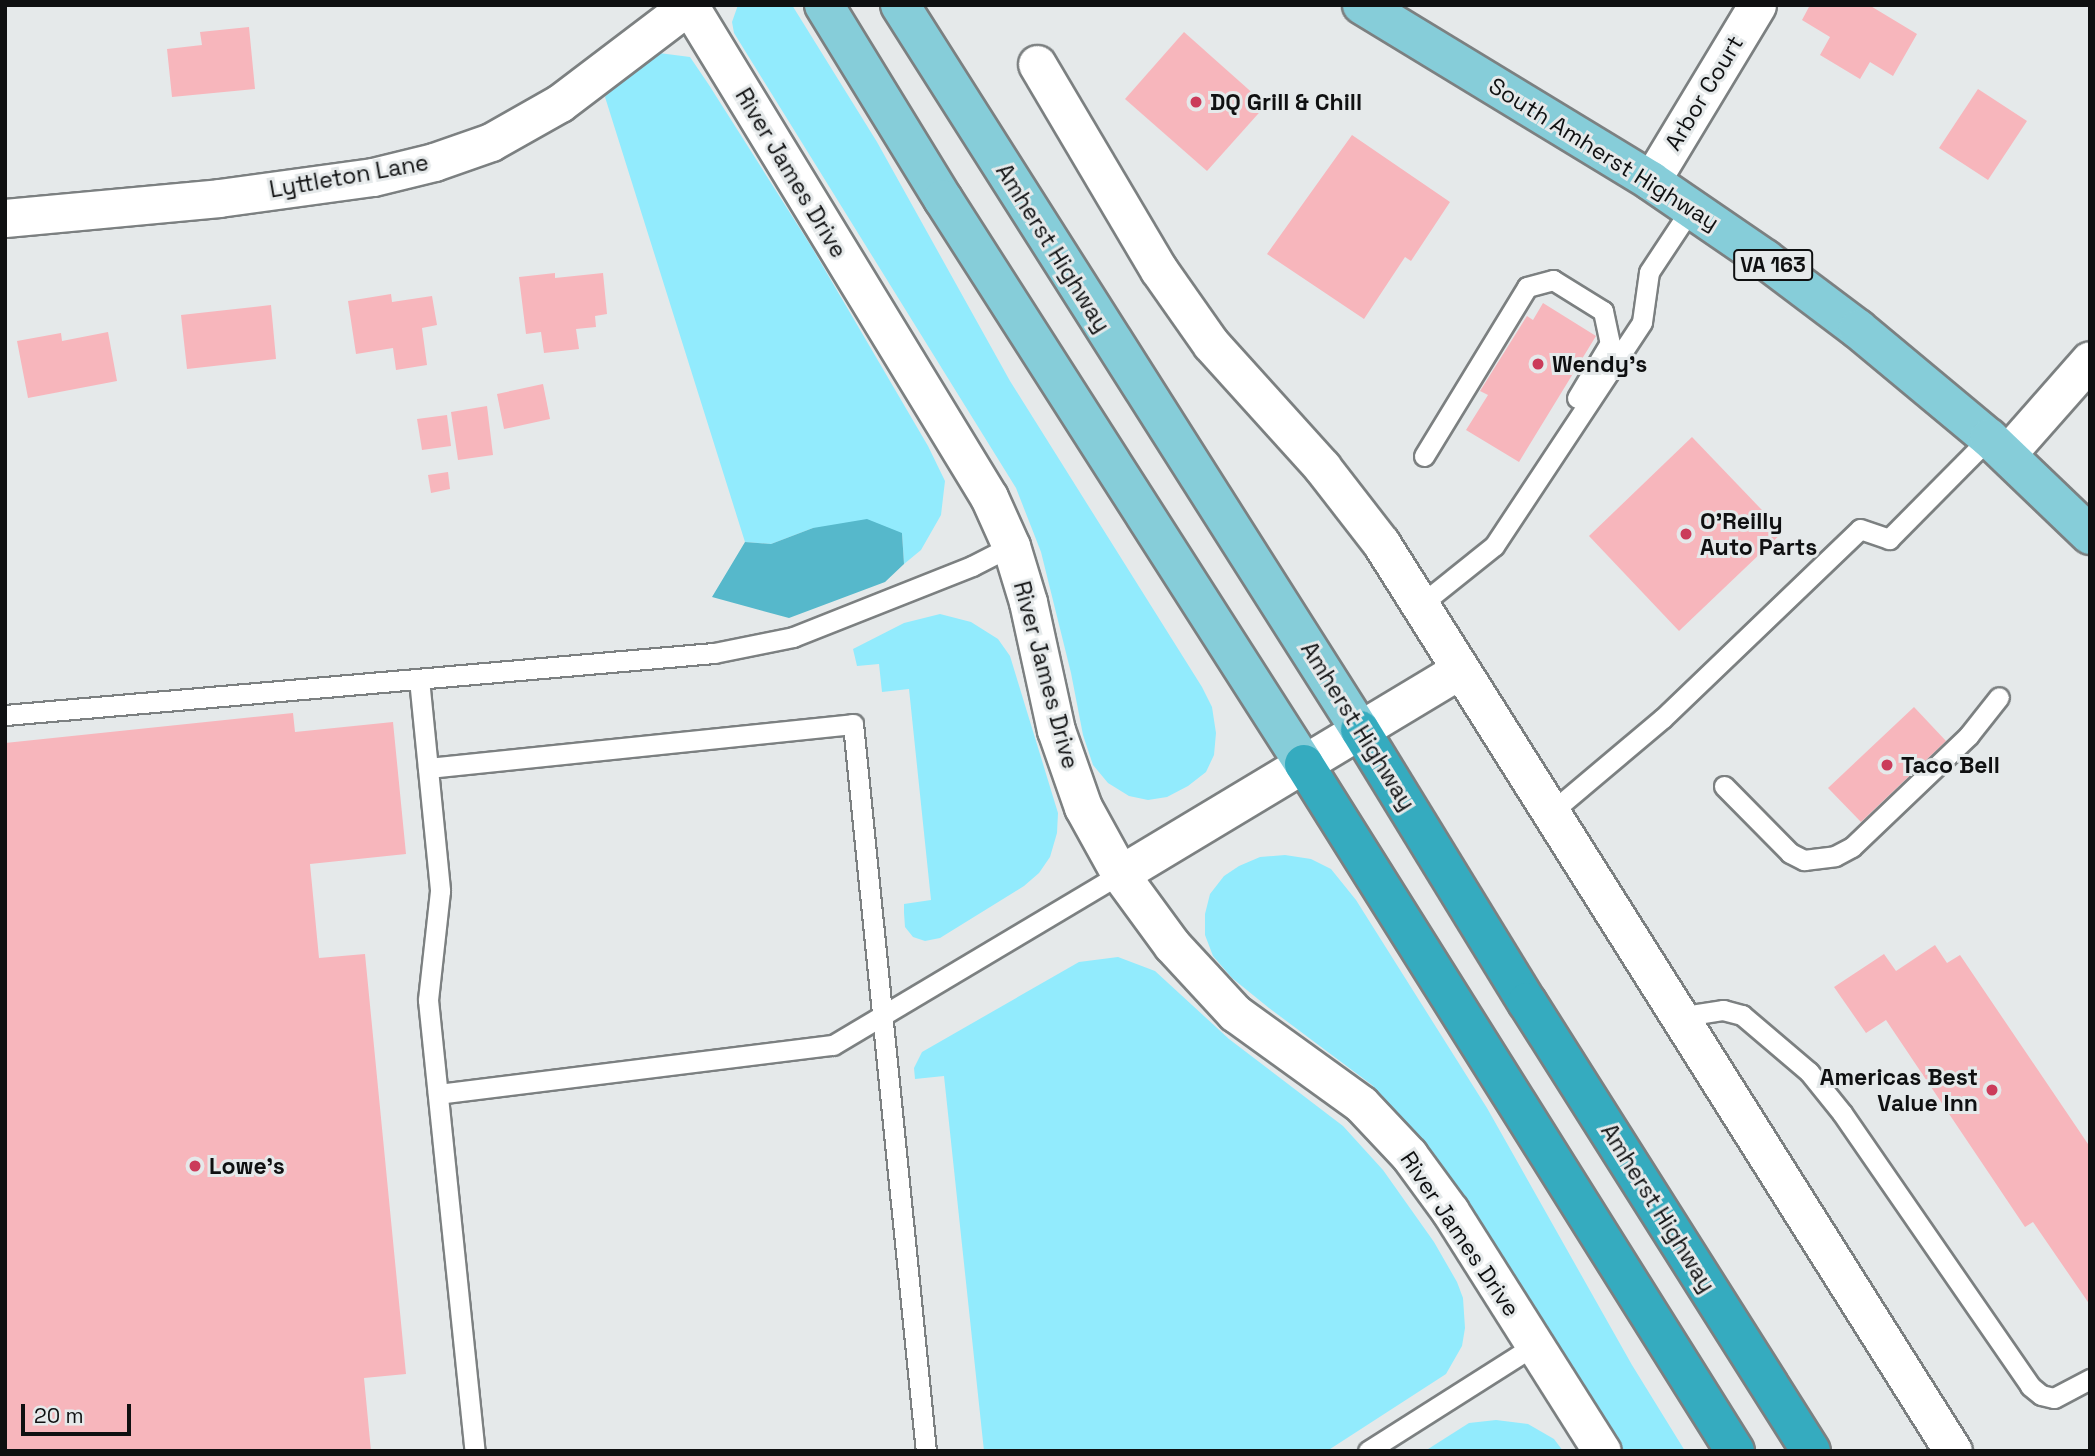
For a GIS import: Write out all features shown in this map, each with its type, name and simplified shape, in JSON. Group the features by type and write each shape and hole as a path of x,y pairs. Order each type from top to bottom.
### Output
{"highway":[{"name":"Amherst Highway","path":"1360,730 1527,1002 1811,1451"},
{"path":"1304,764 1735,1451"}],"main road":[{"path":"824,5 968,239 1304,764"},
{"name":"Amherst Highway","path":"900,5 1360,730"},
{"name":"South Amherst Highway","path":"1362,5 1692,207 1858,329 1998,447 2090,535"}],"street":[{"name":"Lyttleton Lane","path":"5,218 219,198 373,177 434,162 491,142 560,103 689,5"},
{"name":"River James Drive","path":"689,5 982,485 1012,546 1028,602 1056,730 1083,807 1120,874 1172,945 1235,1013 1361,1104 1409,1155 1450,1211 1602,1451"},
{"name":"Arbor Court","path":"1651,181 1757,5"},
{"path":"1037,64 1159,270 1211,344 1322,467 1381,543 1549,814 1954,1451"},
{"path":"1998,447 2090,360"},
{"path":"1120,874 1459,670"}],"lane":[{"path":"1419,606 1494,546 1642,322 1649,272 1692,207"},
{"path":"1424,456 1527,287 1553,280 1603,311 1610,343 1570,409 1569,432"},
{"path":"1549,814 1662,719 1860,529 1889,539 1998,447"},
{"path":"5,715 715,653 793,637 972,566 1012,546"},
{"path":"419,679 440,891 428,1000 475,1451"},
{"path":"1724,786 1790,853 1804,860 1835,856 1852,847 1969,735 1999,697"},
{"path":"429,768 853,724 926,1451"},
{"path":"438,1094 833,1045 883,1018 1120,874"},
{"path":"1678,1017 1723,1010 1742,1016 1809,1073 1842,1112 2030,1386 2041,1395 2054,1398 2090,1379"},
{"path":"1368,1451 1535,1345"}],"shaded area":[{"path":"738,5 792,5 877,142 1010,381 1202,687 1212,707 1216,733 1214,755 1206,772 1188,786 1167,797 1148,800 1129,796 1108,783 1093,765 1083,735 1071,673 1041,552 1016,488 734,33 732,22"},
{"path":"659,53 690,57 709,85 811,246 928,446 945,481 941,515 921,550 904,564 902,533 813,528 771,544 745,542 605,97 617,81"},
{"path":"867,519 902,533 904,564 885,582 789,618 712,597 745,542 771,544 813,528"},
{"path":"940,614 971,622 998,639 1010,656 1058,813 1057,833 1050,857 1039,873 1024,886 940,938 925,941 913,937 905,927 904,913 904,904 931,900 909,689 882,692 879,664 857,666 853,649 904,623"},
{"path":"1285,855 1311,859 1331,869 1356,900 1487,1108 1632,1365 1685,1451 1624,1451 1434,1154 1372,1085 1232,978 1213,956 1205,935 1205,914 1210,894 1224,876 1239,866 1260,857"},
{"path":"1118,957 1155,971 1229,1039 1343,1126 1383,1170 1434,1242 1457,1282 1463,1298 1465,1328 1462,1346 1446,1374 1327,1451 984,1451 944,1076 915,1079 914,1068 922,1052 1079,962"},
{"path":"1496,1420 1528,1424 1554,1439 1563,1451 1425,1451 1469,1423"}],"building":[{"path":"1810,5 1869,5 1917,34 1893,76 1870,62 1860,79 1820,55 1830,37 1802,20"},
{"path":"249,27 255,89 172,97 167,49 202,45 200,32"},
{"name":"DQ Grill & Chill","path":"1184,32 1266,105 1207,171 1125,99"},
{"path":"1978,89 2027,121 1988,180 1939,148"},
{"path":"1352,135 1450,202 1411,261 1405,257 1364,319 1267,254"},
{"path":"555,273 555,278 603,273 607,314 595,316 596,327 576,329 579,349 544,353 541,332 526,334 519,277"},
{"path":"391,294 392,302 432,296 437,325 422,328 427,365 396,370 393,348 356,354 348,301"},
{"name":"Wendy's","path":"1543,303 1596,336 1519,462 1466,430 1488,395 1480,391 1527,316 1533,320"},
{"path":"271,305 276,359 187,369 181,315"},
{"path":"108,332 117,381 28,398 17,341 61,333 62,341"},
{"path":"543,384 550,419 504,429 497,394"},
{"path":"487,406 493,455 458,460 451,412"},
{"path":"447,415 451,446 422,450 417,419"},
{"name":"O'Reilly Auto Parts","path":"1692,437 1783,532 1679,631 1589,536"},
{"path":"448,472 450,489 431,493 428,475"},
{"name":"Taco Bell","path":"1914,707 1946,741 1861,822 1828,788"},
{"name":"Lowe's","path":"293,713 295,732 393,722 406,854 310,864 319,958 365,954 406,1374 364,1378 371,1451 5,1451 5,743"},
{"name":"Americas Best Value Inn","path":"1935,945 1947,963 1960,955 2090,1147 2090,1305 2033,1222 2025,1227 1886,1020 1866,1033 1834,987 1884,954 1896,971"}],"place":[{"name":"DQ Grill & Chill","path":"1196,102"},
{"name":"Wendy's","path":"1538,364"},
{"name":"O'Reilly Auto Parts","path":"1686,534"},
{"name":"Taco Bell","path":"1887,765"},
{"name":"Americas Best Value Inn","path":"1992,1090"},
{"name":"Lowe's","path":"195,1166"}]}
